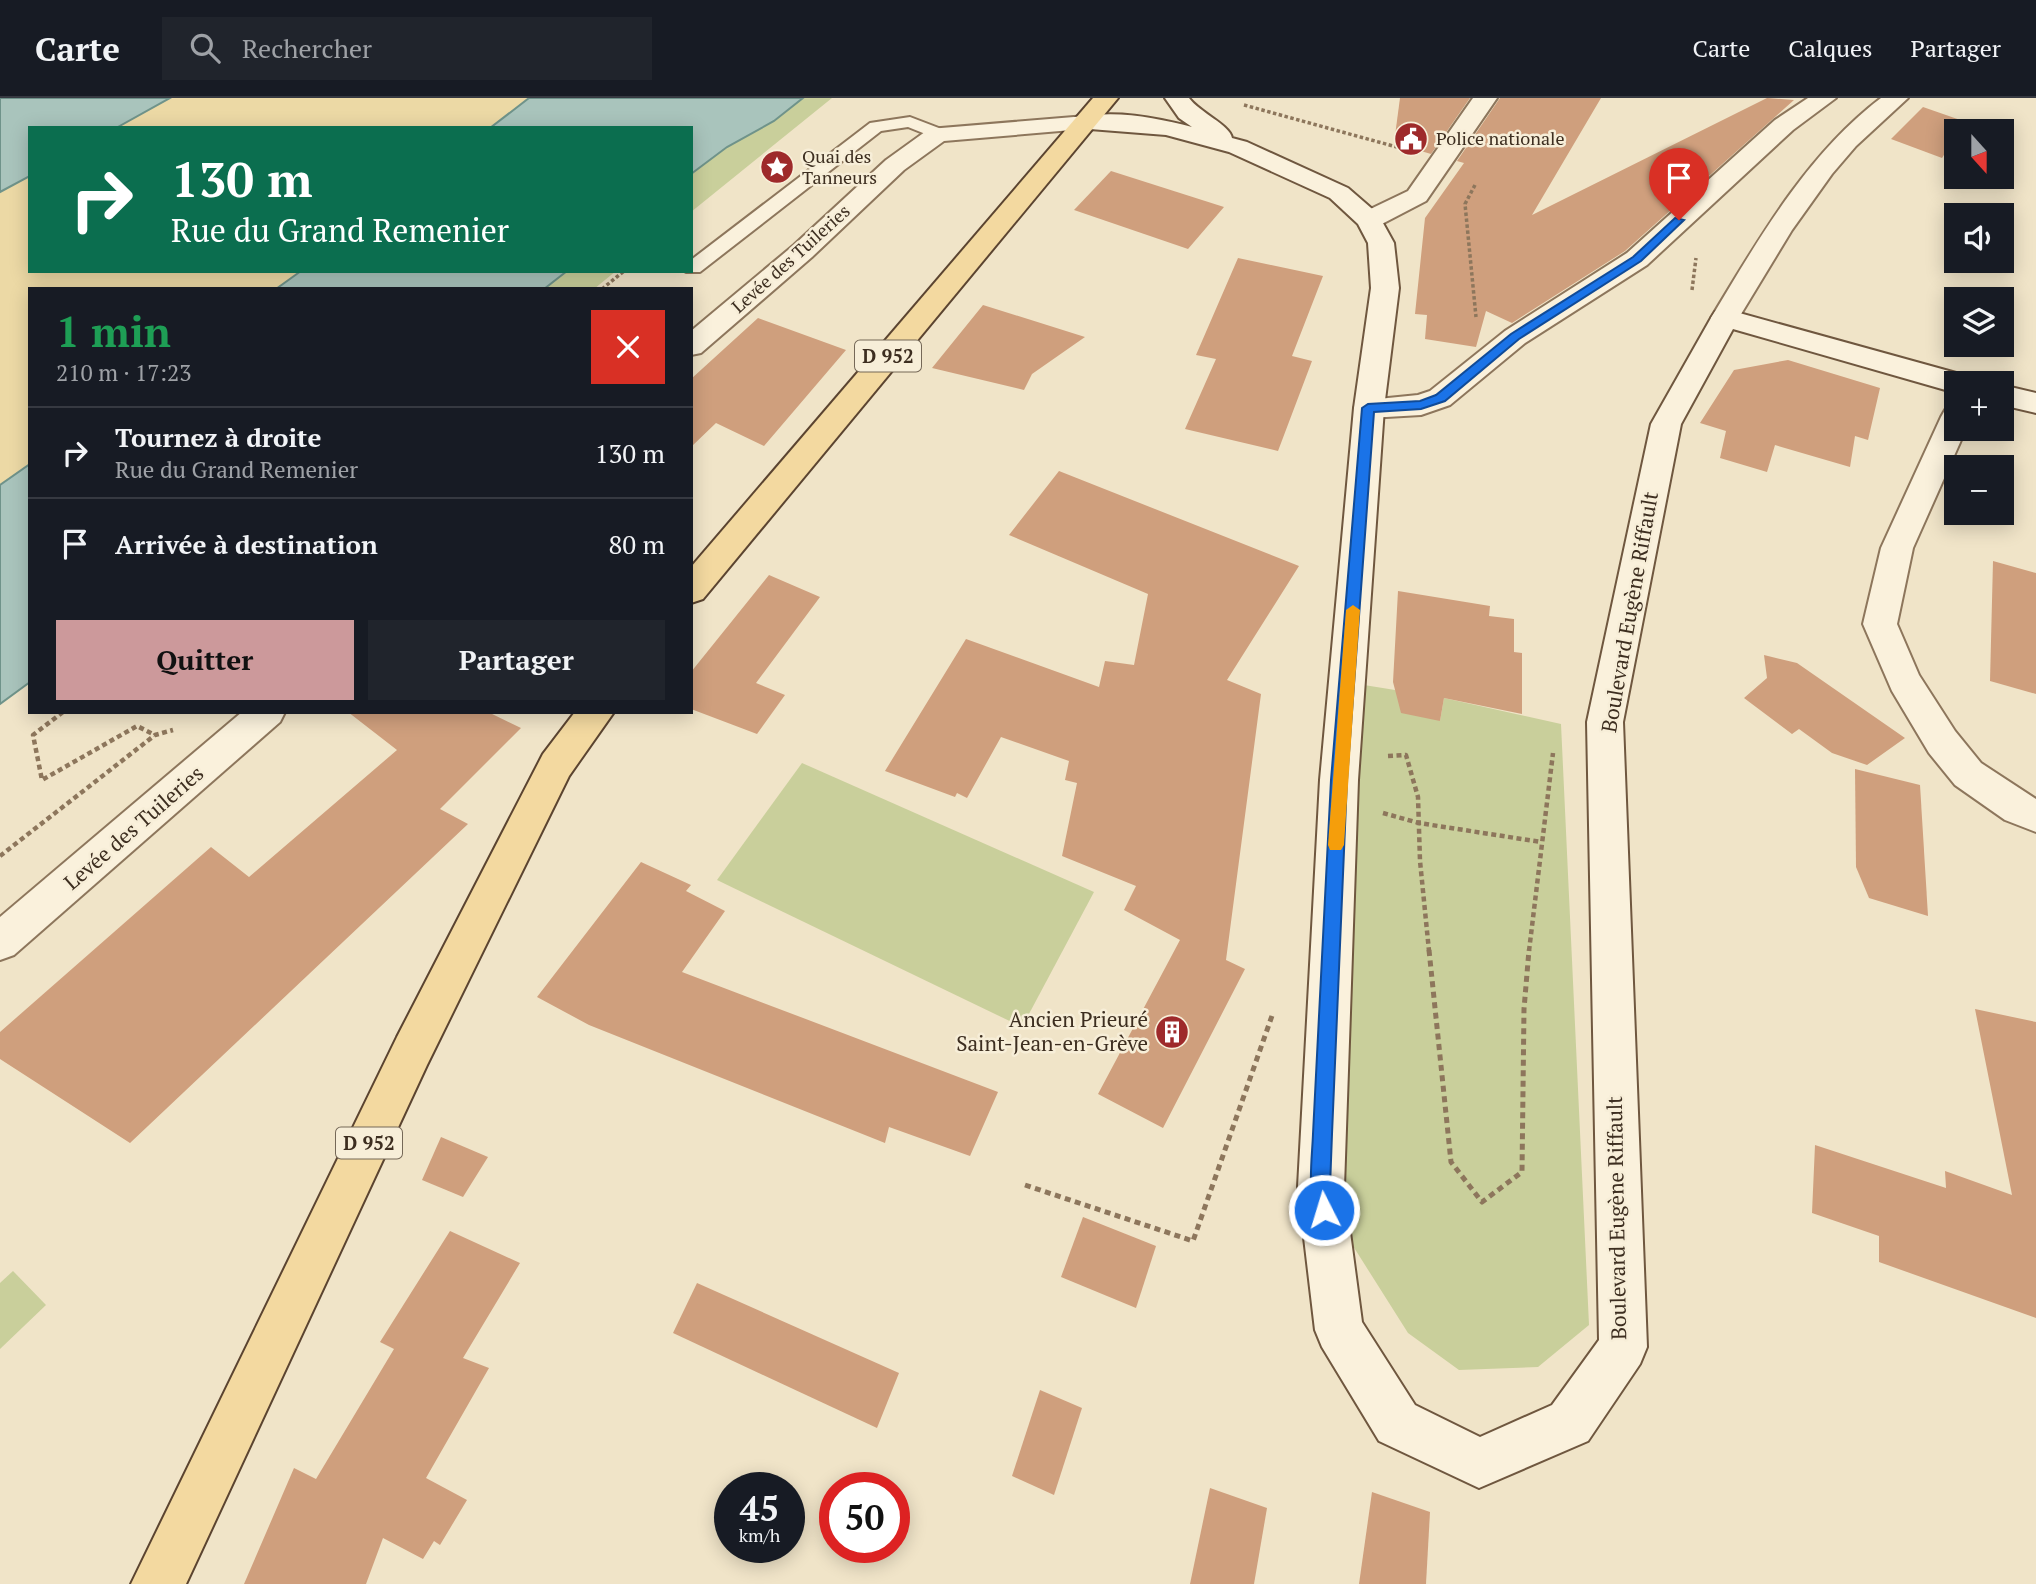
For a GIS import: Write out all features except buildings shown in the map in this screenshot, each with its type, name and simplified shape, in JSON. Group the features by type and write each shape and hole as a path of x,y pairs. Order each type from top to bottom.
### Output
{"main road":[{"name":"D 952","path":"693,588 1106,98"},
{"name":"Boulevard Eugène Riffault","path":"1177,98 1187,113 1238,147"},
{"path":"1369,219 1417,197 1485,98"},
{"path":"1368,408 1421,405 1440,398 1515,337 1637,259 1784,125 1824,98"},
{"name":"Boulevard Eugène Riffault","path":"1086,123 1130,123 1167,128 1238,147 1339,192 1369,219 1381,243 1384,289 1368,408 1339,780 1321,1187 1339,1330 1397,1423 1479,1463 1570,1423 1623,1346 1605,722 1666,424 1757,265 1829,162 1877,110 1896,98"},
{"path":"938,134 1086,123"},
{"name":"Levée des Tuileries","path":"693,344 803,251 895,165 938,134"},
{"path":"1725,318 1944,379"},
{"path":"2014,398 2036,403"},
{"path":"1945,441 1897,548 1880,624 1904,681 1942,742 1968,774 2018,809 2036,816"},
{"name":"Levée des Tuileries","path":"0,942 265,714"},
{"name":"D 952","path":"158,1584 412,1051 555,765 594,714"}],"lane":[{"path":"693,268 876,127 911,122 938,134"}],"path":[{"path":"1237,103 1410,150"},
{"path":"1444,157 1484,167 1465,205 1476,321 1503,327 1515,337"},
{"path":"604,287 622,273"},
{"path":"0,856 155,735 137,726 42,780 33,735 60,714"},
{"path":"1386,757 1406,755 1418,797 1420,861 1451,1162 1482,1202 1522,1172 1524,1009 1532,911 1553,752"},
{"path":"1376,811 1419,823 1541,842"},
{"path":"1025,1185 1193,1241 1273,1013"}],"green space":[{"path":"803,98 832,98 693,210 693,172 727,147 774,121"},
{"path":"564,273 614,273 596,287 547,287"},
{"path":"1364,685 1395,690 1440,721 1444,698 1561,724 1589,1325 1538,1367 1459,1370 1408,1333 1353,1246 1336,1173 1338,1022"},
{"path":"802,763 1094,892 1022,1027 717,880"},
{"path":"13,1271 46,1305 0,1349 0,1283"}],"sand":[{"path":"170,98 529,98 493,126 120,126"},
{"path":"28,177 28,273 298,273 279,287 28,287 28,465 0,485 0,192"}],"water":[{"path":"0,98 170,98 120,126 28,126 28,177 0,192"},
{"path":"529,98 803,98 774,121 727,147 693,172 693,126 493,126"},
{"path":"298,273 564,273 547,287 279,287"},
{"path":"28,465 28,683 0,704 0,485"}],"slow traffic":[{"path":"1336,845 1353,610"}],"place":[{"name":"Police nationale","path":"1411,139"},
{"name":"Quai des Tanneurs","path":"777,167"},
{"name":"Ancien Prieuré Saint-Jean-en-Grève","path":"1172,1032"}],"route":[{"path":"1324,1210 1321,1187 1327,1001 1339,780 1368,408 1421,405 1440,398 1515,337 1637,259 1679,220"}]}
